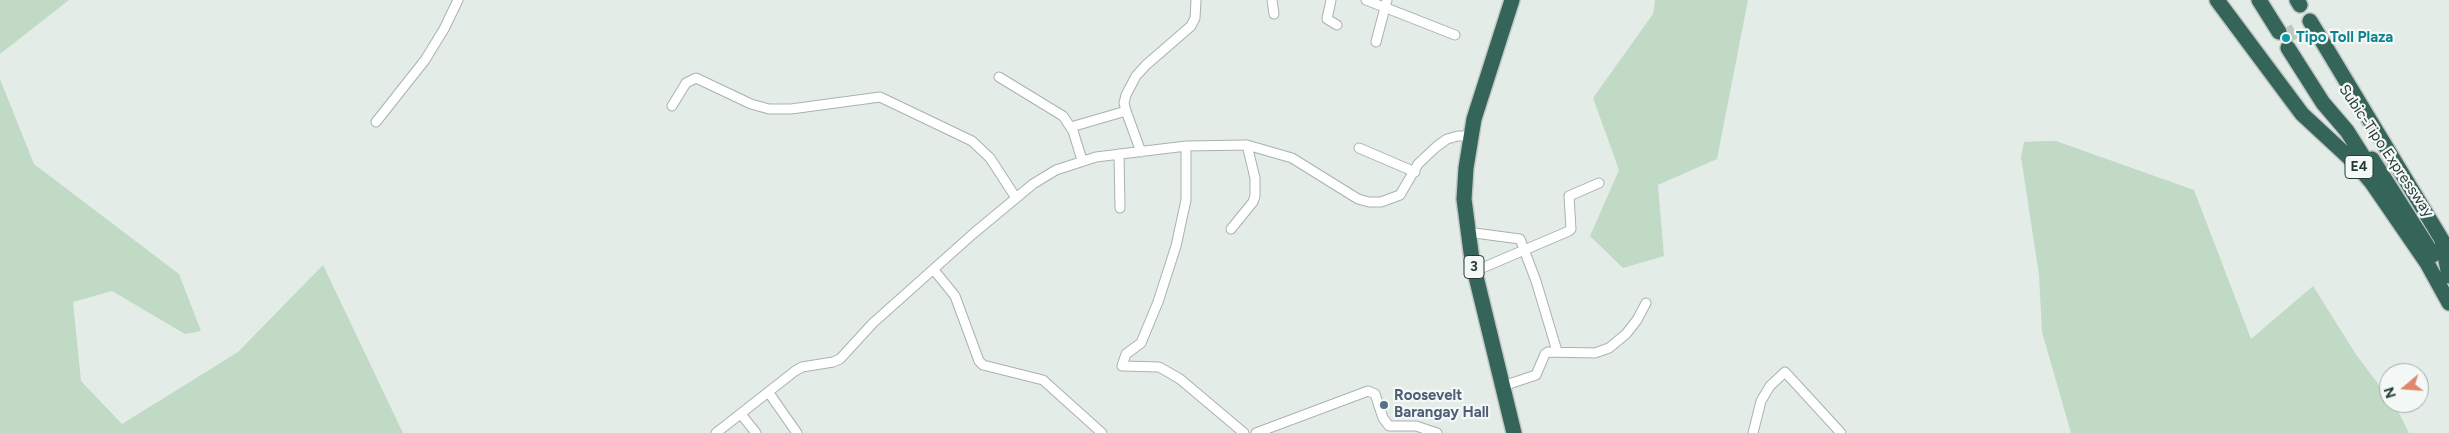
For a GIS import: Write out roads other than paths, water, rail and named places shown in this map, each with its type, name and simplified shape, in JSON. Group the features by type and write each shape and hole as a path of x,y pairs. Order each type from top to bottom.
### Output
{"highway":[{"name":"3","path":"1512,0 1480,99 1471,136 1464,183 1467,232 1514,433"},
{"name":"E4","path":"2217,0 2302,114 2356,164 2372,183 2426,263"},
{"path":"2259,0 2282,30 2267,0"},
{"name":"E4","path":"2310,21 2442,240 2449,276"},
{"name":"Subic-Tipo Expressway","path":"2449,276 2291,46 2323,103 2347,131 2394,206 2449,303"}],"street":[{"path":"376,122 425,60 458,0"},
{"path":"1140,152 1124,103 1126,95 1136,76 1191,26 1195,18 1196,0"},
{"path":"1272,0 1274,14"},
{"path":"1331,0 1327,19 1337,25"},
{"path":"1366,0 1386,4 1455,35"},
{"path":"1376,42 1386,4"},
{"path":"998,77 1063,116 1071,127 1082,160"},
{"path":"672,106 686,83 696,78 752,104 769,109 790,109 880,97 972,142 990,158 1016,198"},
{"path":"1071,127 1126,111"},
{"path":"716,433 802,367 833,362 840,358 873,323 1016,198 1056,170 1082,160 1119,154 1186,146 1247,145 1292,158 1358,199 1368,202 1381,202 1400,195 1426,156 1447,139 1458,136 1471,136"},
{"path":"1231,229 1253,202 1255,196 1255,178 1247,145"},
{"path":"1186,146 1186,200 1176,246 1158,302 1141,343 1126,354 1122,366 1159,367 1180,379 1244,433"},
{"path":"1359,148 1415,172"},
{"path":"1119,154 1120,208"},
{"path":"1475,271 1525,251 1571,229 1568,196 1599,184"},
{"path":"1467,232 1514,236 1520,239 1557,351"},
{"path":"934,270 956,296 979,361 983,365 1043,380 1102,433"},
{"path":"1503,386 1532,378 1536,375 1545,354 1557,351 1595,353 1610,348 1626,334 1637,320 1646,303"},
{"path":"1753,433 1756,417 1766,393 1770,386 1785,372 1841,433"},
{"path":"1256,433 1368,391 1375,394 1383,418 1389,426 1416,426 1437,433"},
{"path":"769,393 797,433"},
{"path":"741,414 756,433"}],"tunnel":[{"path":"2285,28 2294,44"}],"place":[{"name":"Tipo Toll Plaza","path":"2286,38"},
{"name":"Roosevelt Barangay Hall","path":"1384,405"}]}
